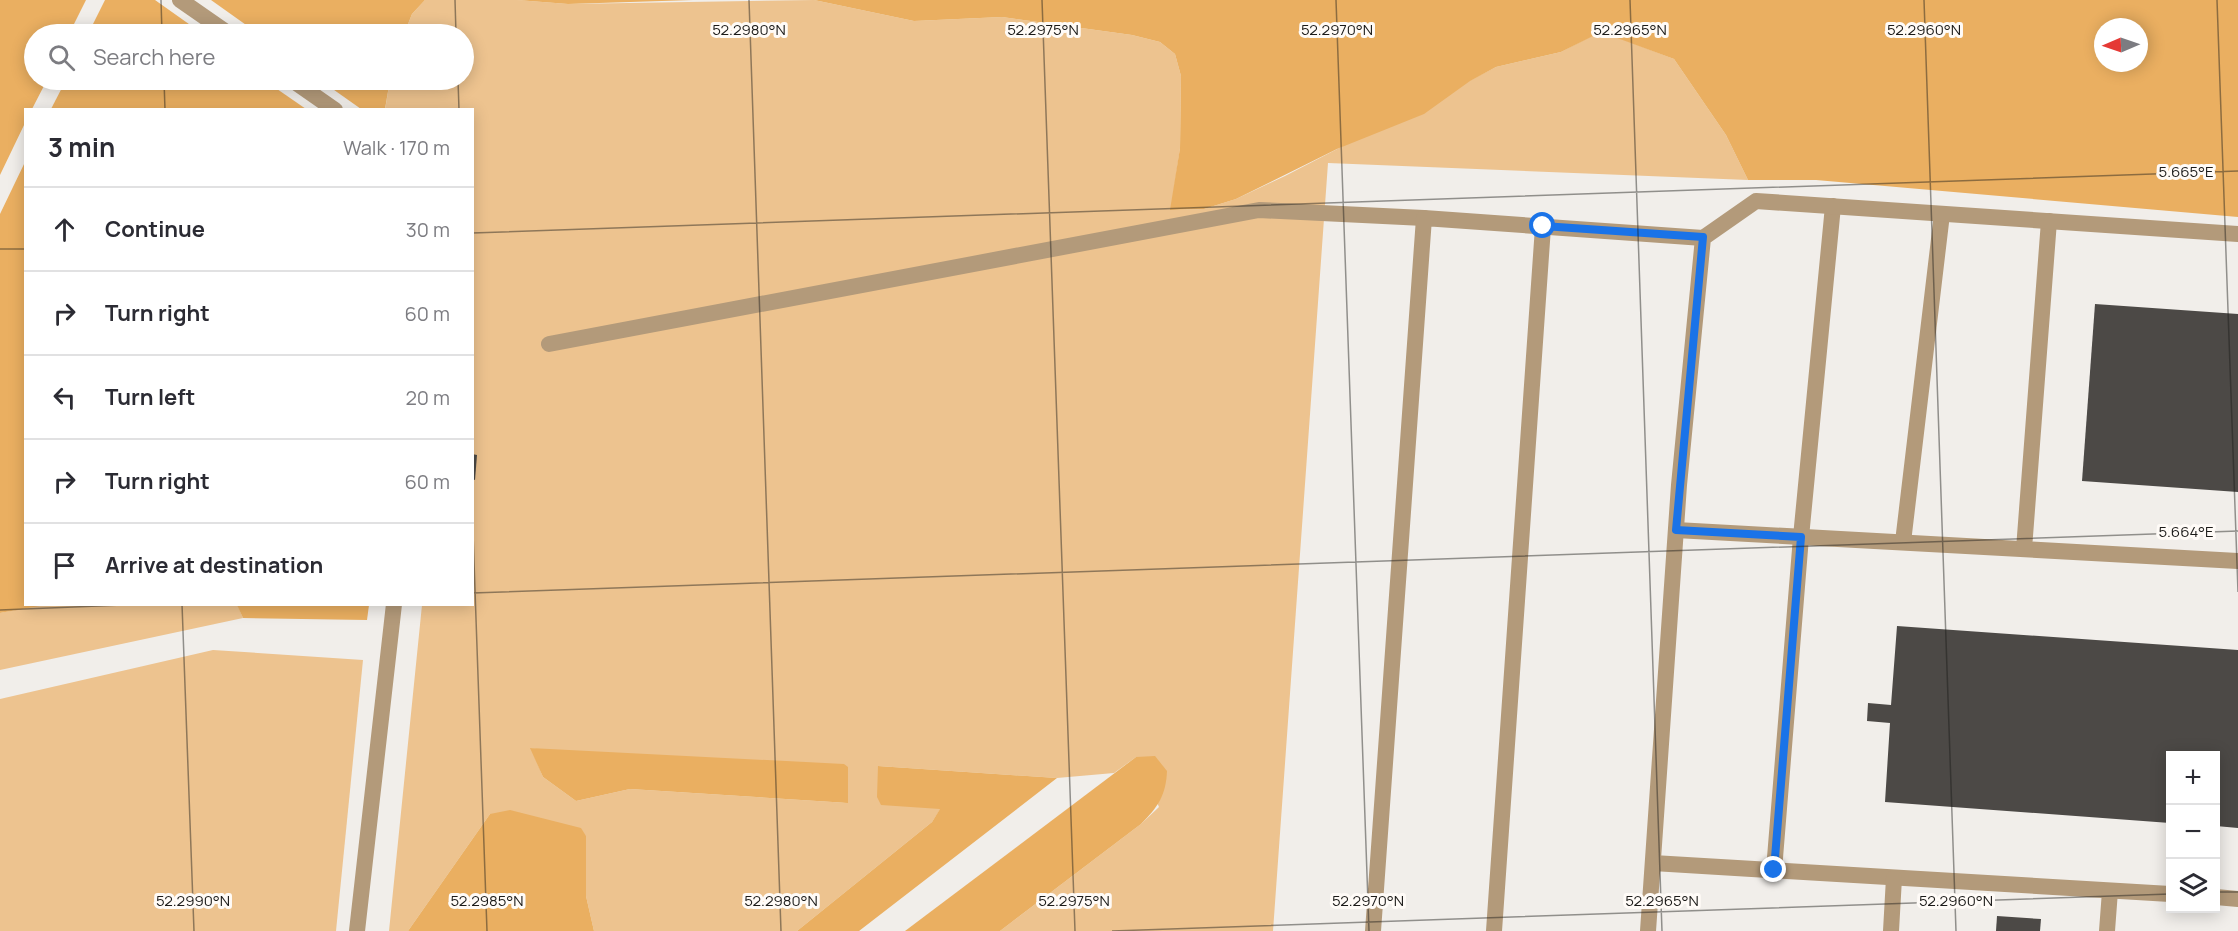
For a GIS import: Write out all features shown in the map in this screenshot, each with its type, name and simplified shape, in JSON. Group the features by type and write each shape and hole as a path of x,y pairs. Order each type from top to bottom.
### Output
{"lane":[{"path":"180,0 215,24"},
{"path":"306,90 331,108"},
{"path":"549,344 1259,210 1424,218 1703,237 1756,201 2238,234"},
{"path":"1774,870 1801,537 1833,206"},
{"path":"1903,542 1942,214"},
{"path":"1373,931 1424,218"},
{"path":"2024,549 2049,221"},
{"path":"1494,931 1543,226"},
{"path":"1648,931 1676,530 1703,237"},
{"path":"1676,530 2238,561"},
{"path":"357,931 394,606"},
{"path":"1653,863 2166,894"},
{"path":"1890,931 1894,878"},
{"path":"2107,931 2110,891"},
{"path":"2220,897 2238,899"}],"shaded area":[{"path":"0,0 86,0 74,24 24,24 24,90 42,90 33,108 24,108 24,125 0,175"},
{"path":"105,0 155,0 189,24 93,24"},
{"path":"211,0 425,0 412,14 408,24 245,24"},
{"path":"425,0 517,0 568,4 814,0 914,21 1002,17 1132,35 1160,42 1175,54 1181,76 1180,148 1171,210 1204,209 1236,199 1496,67 1561,52 1601,31 1674,59 1726,135 1748,180 1328,163 1273,931 1000,931 1141,824 1159,807 1136,757 1114,773 1057,778 878,766 941,808 932,822 797,931 594,931 586,896 586,836 490,814 408,931 389,931 422,606 474,606 474,108 385,108 388,90 474,90 474,24 408,24 412,14","holes":["531,748 848,803 630,789 576,801 543,777"]},
{"path":"517,0 693,0 568,4"},
{"path":"814,0 2238,0 2238,217 1816,180 1748,180 1726,135 1674,59 1601,32 1561,52 1496,67 1470,81 1424,114 1337,149 1236,199 1204,209 1170,210 1180,148 1181,76 1175,54 1160,42 1132,35 1002,17 914,21"},
{"path":"61,90 278,90 305,108 52,108"},
{"path":"334,90 388,90 385,108 360,108"},
{"path":"24,164 24,606 39,606 0,613 0,214"},
{"path":"35,606 238,606 243,618 0,670 0,613"},
{"path":"237,606 369,606 367,620 243,618"},
{"path":"213,650 363,660 336,931 0,931 0,699"},
{"path":"530,748 844,764 848,767 848,803 630,789 576,801 543,777"},
{"path":"1155,756 1167,771 1165,787 1160,800 1147,818 1000,931 905,931 1136,757"},
{"path":"878,766 1057,778 859,931 797,931 932,822 940,809 881,805 877,797"},
{"path":"510,810 581,828 586,836 586,896 594,931 408,931 490,814"}],"building":[{"path":"2095,304 2238,314 2238,492 2082,481"},
{"path":"474,454 477,455 474,480"},
{"path":"1897,626 2238,650 2238,828 2220,826 2220,751 2166,751 2166,823 1885,802 1890,723 1867,721 1868,703 1891,705"},
{"path":"1997,916 2041,919 2040,931 1996,931"}],"route":[{"path":"1543,226 1703,237 1678,486 1676,530 1801,537 1774,870"}]}
